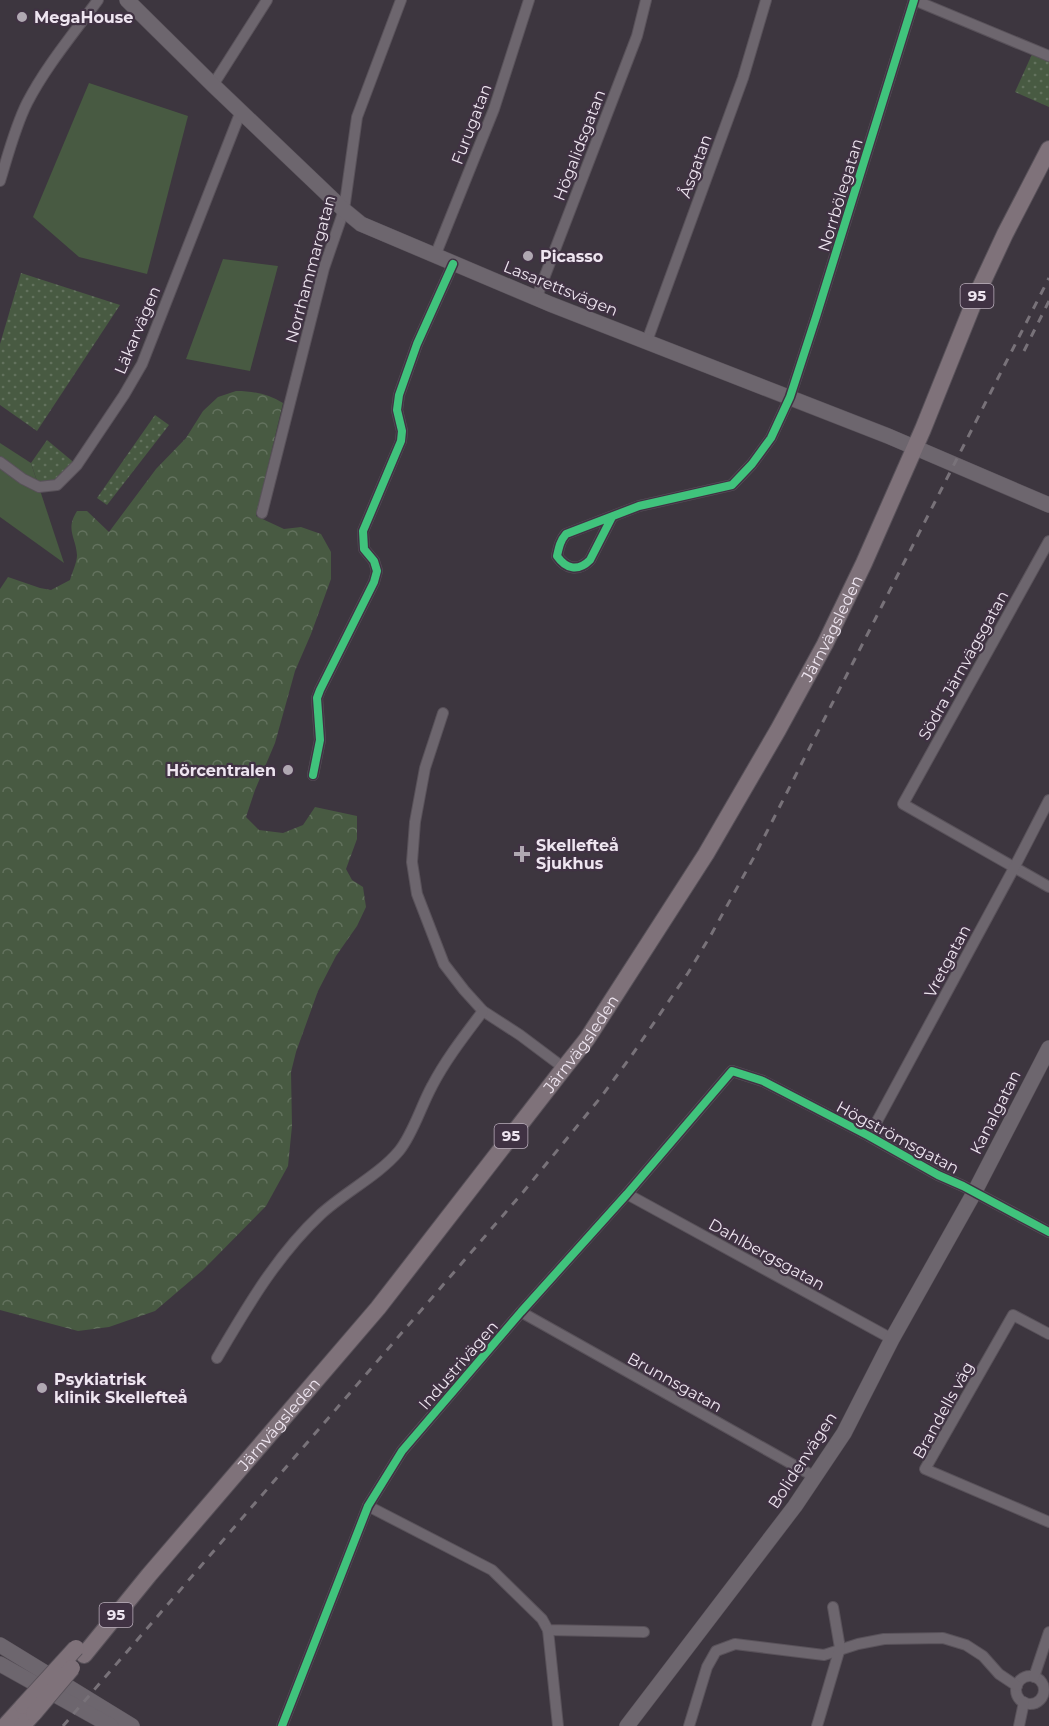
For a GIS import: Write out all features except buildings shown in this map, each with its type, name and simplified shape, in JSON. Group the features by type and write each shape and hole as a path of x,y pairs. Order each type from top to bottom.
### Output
{"main road":[{"name":"Lasarettsvägen","path":"127,0 213,85 361,224 536,298 888,436 1049,505"},
{"name":"95","path":"914,448 978,292 1049,149"},
{"name":"Järnvägsleden","path":"5,1726 28,1709 149,1575 378,1308 587,1039 706,854 778,730 825,644 864,563 914,448"},
{"name":"Kanalgatan","path":"974,1192 1049,1048"},
{"name":"Bolidenvägen","path":"627,1726 795,1506 844,1433 892,1339 974,1192"},
{"path":"0,1646 132,1726"},
{"path":"0,1664 111,1726"},
{"name":"Järnvägsleden","path":"22,1726 28,1709"}],"street":[{"path":"0,181 12,140 27,103 98,0"},
{"path":"213,85 267,0"},
{"name":"Norrhammargatan","path":"262,513 324,268 344,210 357,117 401,0"},
{"name":"Furugatan","path":"435,256 494,108 529,0"},
{"name":"Högalidsgatan","path":"536,298 637,36 646,0"},
{"name":"Åsgatan","path":"647,341 743,78 766,0"},
{"path":"914,0 1049,56"},
{"name":"Norrbölegatan","path":"612,517 590,560 585,565 580,568 571,567 560,560 557,556 559,546 566,534 639,506 732,485 748,469 771,438 790,397 914,0"},
{"name":"Läkarvägen","path":"0,462 39,488 57,485 77,465 142,364 241,111"},
{"path":"313,775 320,741 317,698 374,582 376,571 374,561 364,549 363,531 401,441 402,431 397,410 399,395 417,344 453,264"},
{"name":"Södra Järnvägsgatan","path":"1014,868 903,804 1049,541"},
{"path":"443,713 419,792 412,862 417,894 444,964 483,1011 564,1068"},
{"name":"Vretgatan","path":"869,1136 1049,800"},
{"path":"1014,868 1049,887"},
{"path":"217,1358 249,1303 298,1238 335,1201 387,1163 401,1148 442,1068 483,1011"},
{"name":"Högströmsgatan","path":"732,1071 763,1081 938,1175 1048,1229"},
{"name":"Industrivägen","path":"282,1726 368,1506 402,1451 732,1071"},
{"name":"Dahlbergsgatan","path":"627,1194 892,1339"},
{"name":"Brunnsgatan","path":"521,1312 815,1477"},
{"name":"Brandells väg","path":"1049,1334 1012,1316 925,1469 1049,1522"},
{"path":"368,1506 492,1570 542,1619 548,1630 558,1726"},
{"path":"817,1726 840,1648 832,1607"},
{"path":"548,1630 644,1632"},
{"path":"1034,1677 1049,1632"},
{"path":"688,1726 707,1667 716,1651 735,1644 824,1655 840,1648 884,1639 942,1638 966,1645 983,1656 999,1674 1017,1686 1019,1697 1024,1702 1034,1703 1046,1698 1043,1685 1034,1677"},
{"path":"1017,1686 1023,1679 1034,1677"},
{"path":"1018,1726 1024,1702"}],"green space":[{"path":"1033,52 1049,58 1049,107 1015,92"},
{"path":"89,83 188,116 147,274 79,257 33,217"},
{"path":"223,259 278,266 250,371 186,359"},
{"path":"21,273 120,305 37,431 0,405 0,344"},
{"path":"236,391 261,394 283,403 256,516 284,529 301,527 321,534 331,552 331,579 295,671 275,743 246,817 259,830 283,833 303,825 315,807 357,816 357,839 346,869 352,880 363,887 366,907 318,991 296,1052 291,1072 292,1126 288,1166 266,1206 203,1270 155,1311 109,1327 78,1331 0,1310 0,589 8,577 51,590 70,580 77,558 71,529 77,511 87,511 109,532 156,469 186,438 203,411 218,397"},
{"path":"155,415 169,425 107,505 97,498"},
{"path":"47,440 77,465 57,485 39,487 31,463"},
{"path":"0,443 31,463 64,563 0,517"}],"railway":[{"path":"63,1726 524,1191 601,1097 688,973 754,857 1049,278"},
{"path":"1024,351 1049,301"}],"cycle path":[{"path":"612,517 586,564 577,567 568,566 557,556 566,534 639,506 732,485 752,464 771,438 790,397 914,0"},
{"path":"313,775 320,740 317,698 374,582 377,571 374,561 364,549 363,531 401,441 402,431 397,410 399,395 417,344 453,264"},
{"path":"282,1726 368,1506 402,1451 732,1071 763,1081 1049,1232"}],"place":[{"name":"MegaHouse","path":"22,17"},
{"name":"Picasso","path":"528,256"},
{"name":"Hörcentralen","path":"288,770"},
{"name":"Skellefteå Sjukhus","path":"522,854"},
{"name":"Psykiatrisk klinik Skellefteå","path":"42,1388"}]}
